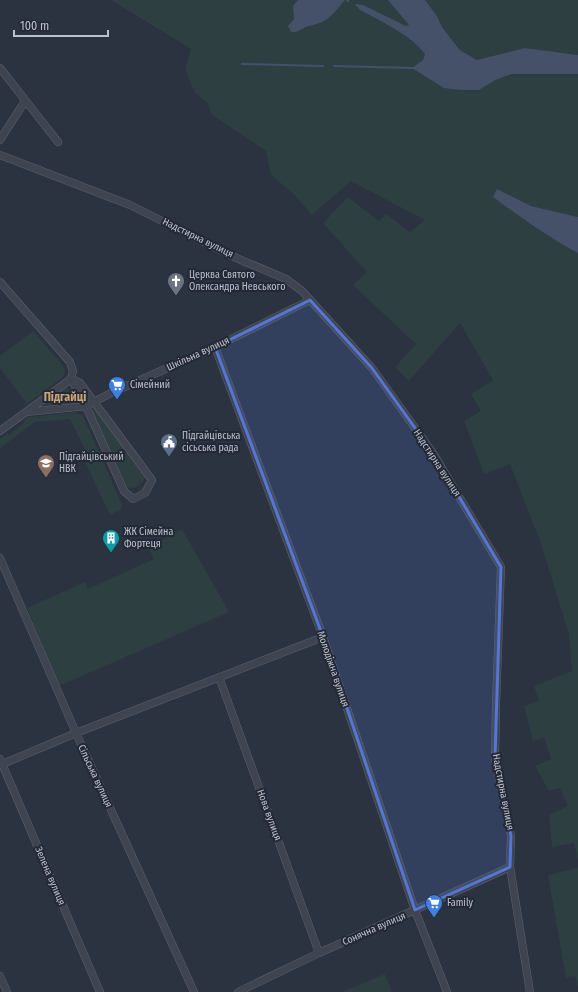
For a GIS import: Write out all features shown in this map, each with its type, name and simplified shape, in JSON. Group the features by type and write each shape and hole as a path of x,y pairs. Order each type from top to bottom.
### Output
{"street":[{"path":"0,68 58,142"},
{"path":"0,140 25,101"},
{"name":"Надстирна вулиця","path":"0,155 130,205 234,256 286,279 302,291 372,368 433,454 501,567 495,758 512,836 510,867 530,992"},
{"path":"0,282 70,362 72,371 71,379 86,406 124,491 133,499 145,493 152,480 80,383 71,379"},
{"name":"Шкільна вулиця","path":"26,412 86,406 215,347 310,300"},
{"name":"Молодіжна вулиця","path":"215,347 323,637 415,910 446,992"},
{"path":"0,432 71,379"},
{"name":"Сільська вулиця","path":"0,558 76,733 194,992"},
{"path":"1,763 323,637"},
{"name":"Нова вулиця","path":"219,677 319,953"},
{"name":"Зелена вулиця","path":"1,763 100,992"},
{"name":"Сонячна вулиця","path":"238,992 319,953 510,867"},
{"path":"0,976 7,992"}],"highlighted area":[{"path":"310,300 372,368 433,453 501,567 495,758 511,836 510,867 415,910 323,637 215,347"}],"shaded area":[{"path":"111,0 298,0 293,6 294,19 290,23 297,33 332,15 345,0 394,0 495,80 512,74 578,74 578,217 531,206 497,189 494,197 534,226 578,253 578,860 574,843 552,847 549,815 568,806 560,788 549,791 535,766 551,759 544,737 533,741 524,706 539,701 534,686 572,671 569,634 540,541 510,464 484,474 464,421 481,411 471,394 493,380 460,323 409,381 395,367 416,344 353,285 367,272 323,223 348,197 379,221 386,214 410,232 425,220 351,181 312,215 294,194 271,175 266,151 212,115 207,102 195,93 185,69 191,49"},
{"path":"425,0 578,0 578,55 525,48 477,60 461,50 442,27 437,16"},
{"path":"33,331 61,363 65,371 63,377 27,404 0,368 0,356"},
{"path":"65,388 74,389 79,400 77,404 45,406 44,404"},
{"path":"96,408 124,448 112,455 92,410"},
{"path":"76,412 83,416 122,505 121,509 110,515 85,462 90,460 70,419 35,422 0,448 0,439 8,433 9,435 29,417"},
{"path":"127,453 145,478 140,485 133,488 127,487 115,460"},
{"path":"182,529 229,612 59,686 27,608 85,582 88,589 154,559 148,547"},
{"path":"578,868 578,987 575,976 566,978 548,875"},
{"path":"385,974 392,992 342,992"}],"water":[{"path":"298,0 345,0 333,14 324,21 306,27 297,32 291,32 288,26 294,19 293,6"},
{"path":"388,0 425,0 437,16 442,27 460,50 477,60 525,48 578,55 578,74 512,74 495,80 479,90 444,88 412,68 423,60 425,54 411,40 394,28 359,9 355,4 363,5 406,26 409,25"},
{"path":"497,189 531,206 578,217 578,253 534,226 493,197"}],"waterway":[{"path":"242,64 323,66"},
{"path":"334,66 412,68"}],"place":[{"name":"Церква Святого Олександра Невського","path":"176,296"},
{"name":"Сімейний","path":"117,400"},
{"name":"Підгайцівська сісьська рада","path":"169,457"},
{"name":"Підгайцівський НВК","path":"46,478"},
{"name":"ЖК Сімейна Фортеця","path":"111,553"},
{"name":"Family","path":"434,918"}],"district":[{"name":"Підгайці","path":"65,397"}]}
